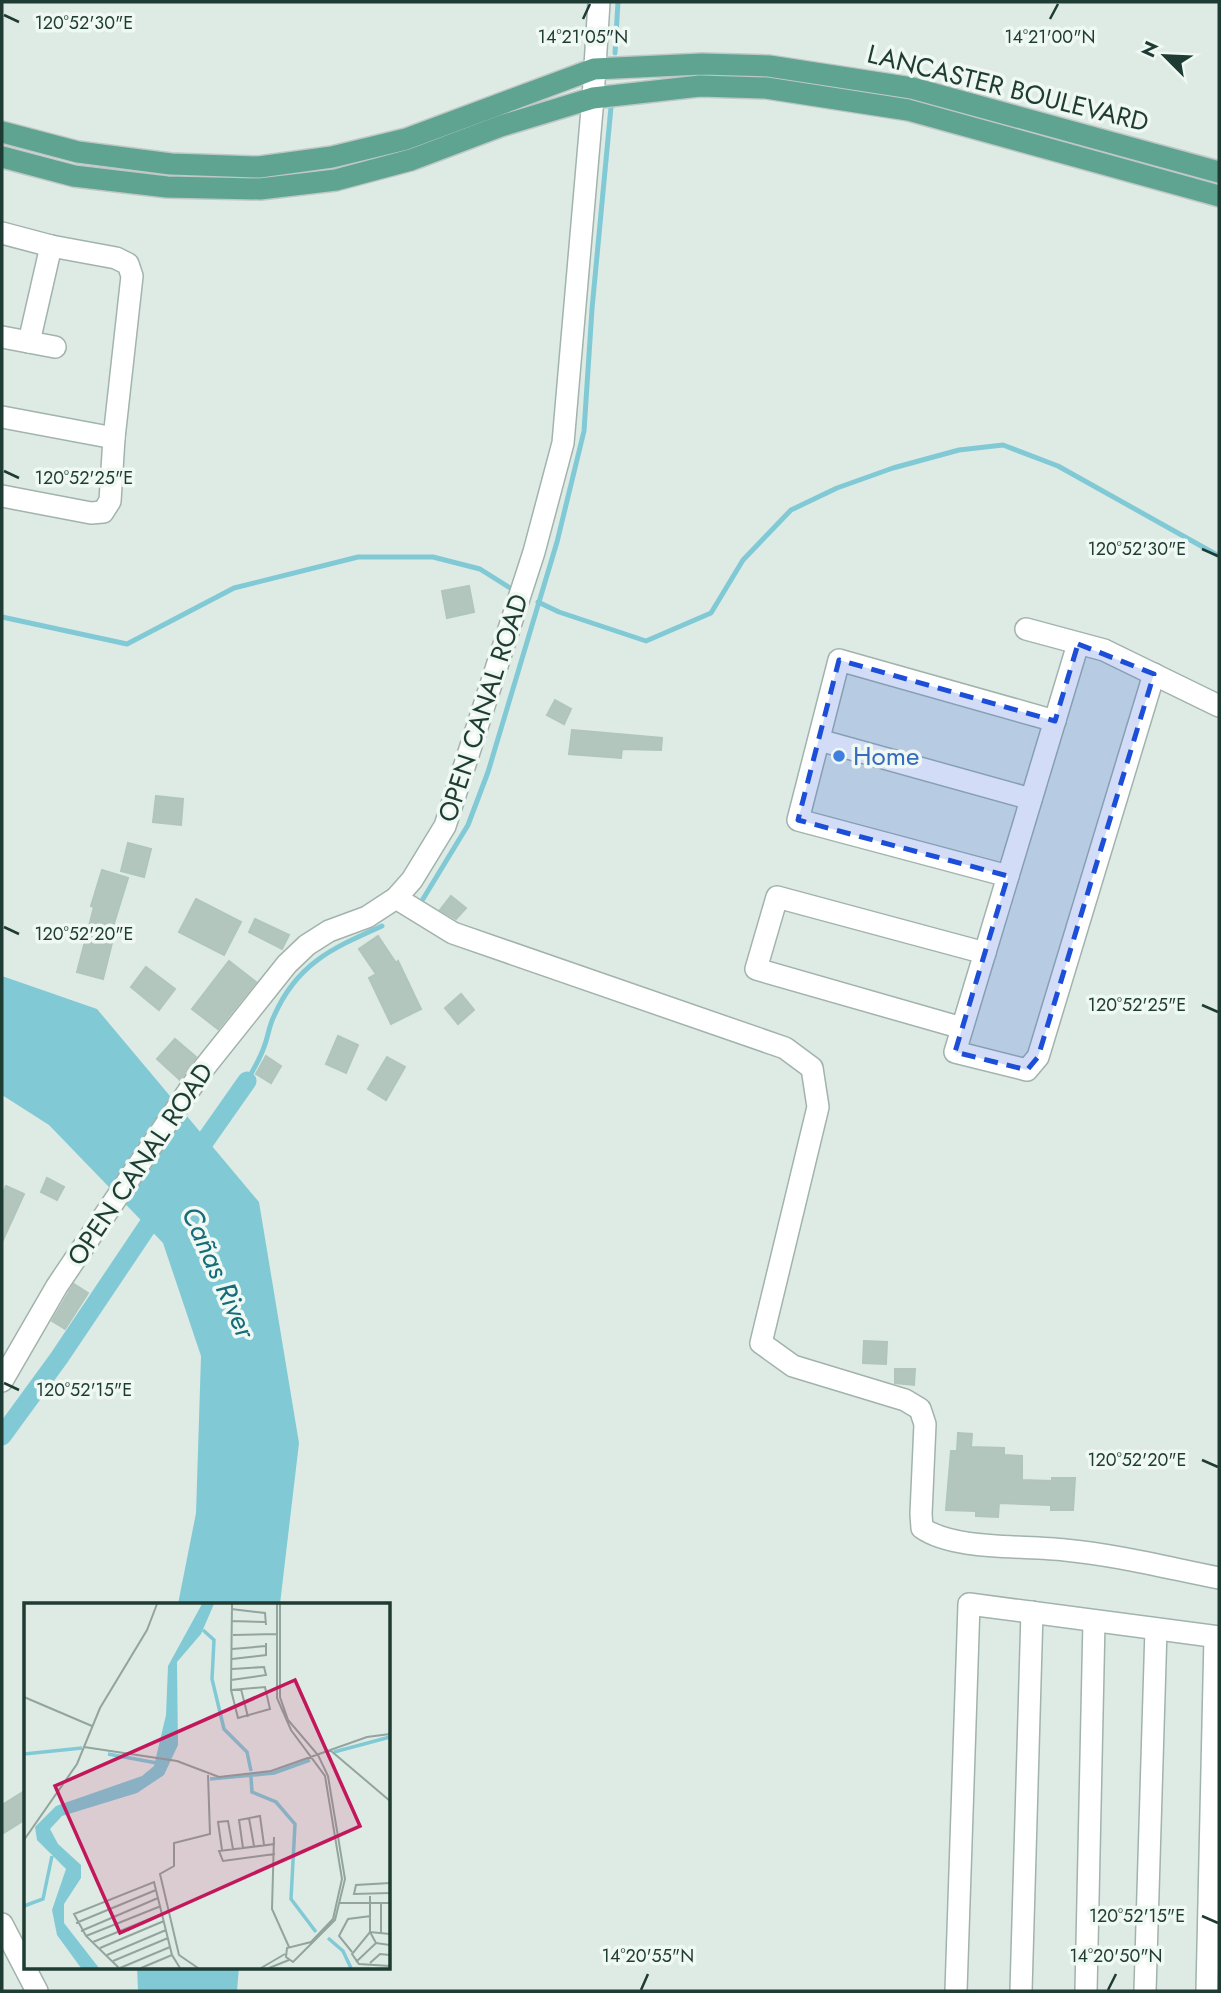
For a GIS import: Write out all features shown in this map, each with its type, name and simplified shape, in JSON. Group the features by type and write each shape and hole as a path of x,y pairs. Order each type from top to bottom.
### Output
{"main road":[{"name":"LANCASTER BOULEVARD","path":"2,132 78,152 171,164 259,167 332,157 406,139 594,69 702,64 769,65 912,88 1219,172"},
{"name":"LANCASTER BOULEVARD","path":"2,158 74,176 167,187 260,189 336,180 411,160 501,126 593,98 700,86 766,88 908,110 1219,196"}],"street":[{"name":"OPEN CANAL ROAD","path":"2,1381 57,1286 204,1068 287,964 307,944 329,931 367,916 396,898 412,880 445,827 534,552 559,463 568,391 599,2"},
{"path":"2,233 51,246 116,258 128,264 132,276 114,438 110,501 103,512 91,513 2,496"},
{"path":"29,342 51,246"},
{"path":"2,337 55,347"},
{"path":"2,417 114,438"},
{"path":"1026,629 1104,650 1219,706"},
{"path":"1078,644 955,1052 1027,1070 1038,1058 1154,674"},
{"path":"1008,876 798,820 839,660 1055,721"},
{"path":"819,740 1031,799"},
{"path":"962,1028 756,969 777,897 985,953"},
{"path":"396,898 453,933 785,1048 812,1068 818,1107 761,1343 793,1366 905,1400 920,1409 925,1424 922,1528 932,1535 951,1541 1067,1550 1219,1578"},
{"path":"956,1991 969,1604 1217,1637 1207,1991"},
{"path":"1021,1991 1032,1612"},
{"path":"1087,1991 1094,1620"},
{"path":"1145,1991 1156,1629"},
{"path":"2,1924 24,1966"},
{"path":"25,1968 37,1991"}],"highlighted area":[{"path":"1078,644 1154,674 1038,1057 1027,1070 955,1052 1008,876 798,820 839,660 1055,721"}],"water":[{"name":"Cañas River","path":"2,976 97,1009 259,1202 299,1443 280,1603 178,1603 196,1513 201,1356 163,1243 49,1125 2,1095"},
{"path":"137,1968 239,1968 237,1991 138,1991"}],"building":[{"path":"469,586 474,612 447,618 442,591"},
{"path":"555,700 571,709 564,724 547,715"},
{"path":"572,730 662,738 661,750 622,749 621,758 569,754"},
{"path":"156,796 183,799 181,825 153,822"},
{"path":"128,843 151,849 144,877 121,871"},
{"path":"102,870 128,878 112,930 115,931 103,979 77,972 94,907 91,906"},
{"path":"451,896 466,908 456,919 440,910"},
{"path":"196,899 241,922 224,955 179,932"},
{"path":"255,919 289,935 282,949 249,932"},
{"path":"378,936 396,963 398,961 421,1009 391,1024 369,978 376,974 359,949"},
{"path":"229,961 256,982 218,1029 192,1009"},
{"path":"146,967 175,989 159,1010 131,987"},
{"path":"461,994 474,1010 458,1024 445,1008"},
{"path":"338,1036 358,1045 346,1073 326,1064"},
{"path":"175,1039 196,1057 180,1080 157,1059"},
{"path":"266,1056 281,1066 271,1083 256,1074"},
{"path":"387,1057 405,1067 386,1100 368,1089"},
{"path":"47,1178 64,1187 57,1200 41,1192"},
{"path":"6,1186 24,1194 2,1242 2,1195"},
{"path":"74,1284 88,1293 65,1329 52,1321"},
{"path":"864,1341 887,1342 886,1364 863,1363"},
{"path":"895,1369 915,1369 914,1385 895,1383"},
{"path":"958,1433 972,1434 971,1447 1004,1448 1004,1455 1022,1456 1022,1480 1052,1481 1052,1478 1075,1478 1073,1510 1051,1510 1051,1505 999,1503 998,1517 976,1516 976,1511 946,1510 951,1451 957,1451"},
{"path":"24,1791 24,1820 2,1834 2,1805"}],"waterway":[{"path":"615,53 618,2"},
{"path":"423,899 468,825 488,772 557,542 584,431 592,309 611,107"},
{"path":"538,602 559,612 646,641 711,613 743,560 791,510 837,488 893,468 959,450 1003,445 1058,466 1219,556"},
{"path":"2,617 127,644 234,588 358,557 433,557 480,569 510,588"},
{"path":"247,1081 283,998 305,970 332,950 382,926"},
{"path":"193,1158 247,1081"},
{"path":"2,1436 59,1358 161,1206"}],"place":[{"name":"Home","path":"839,756"}]}
